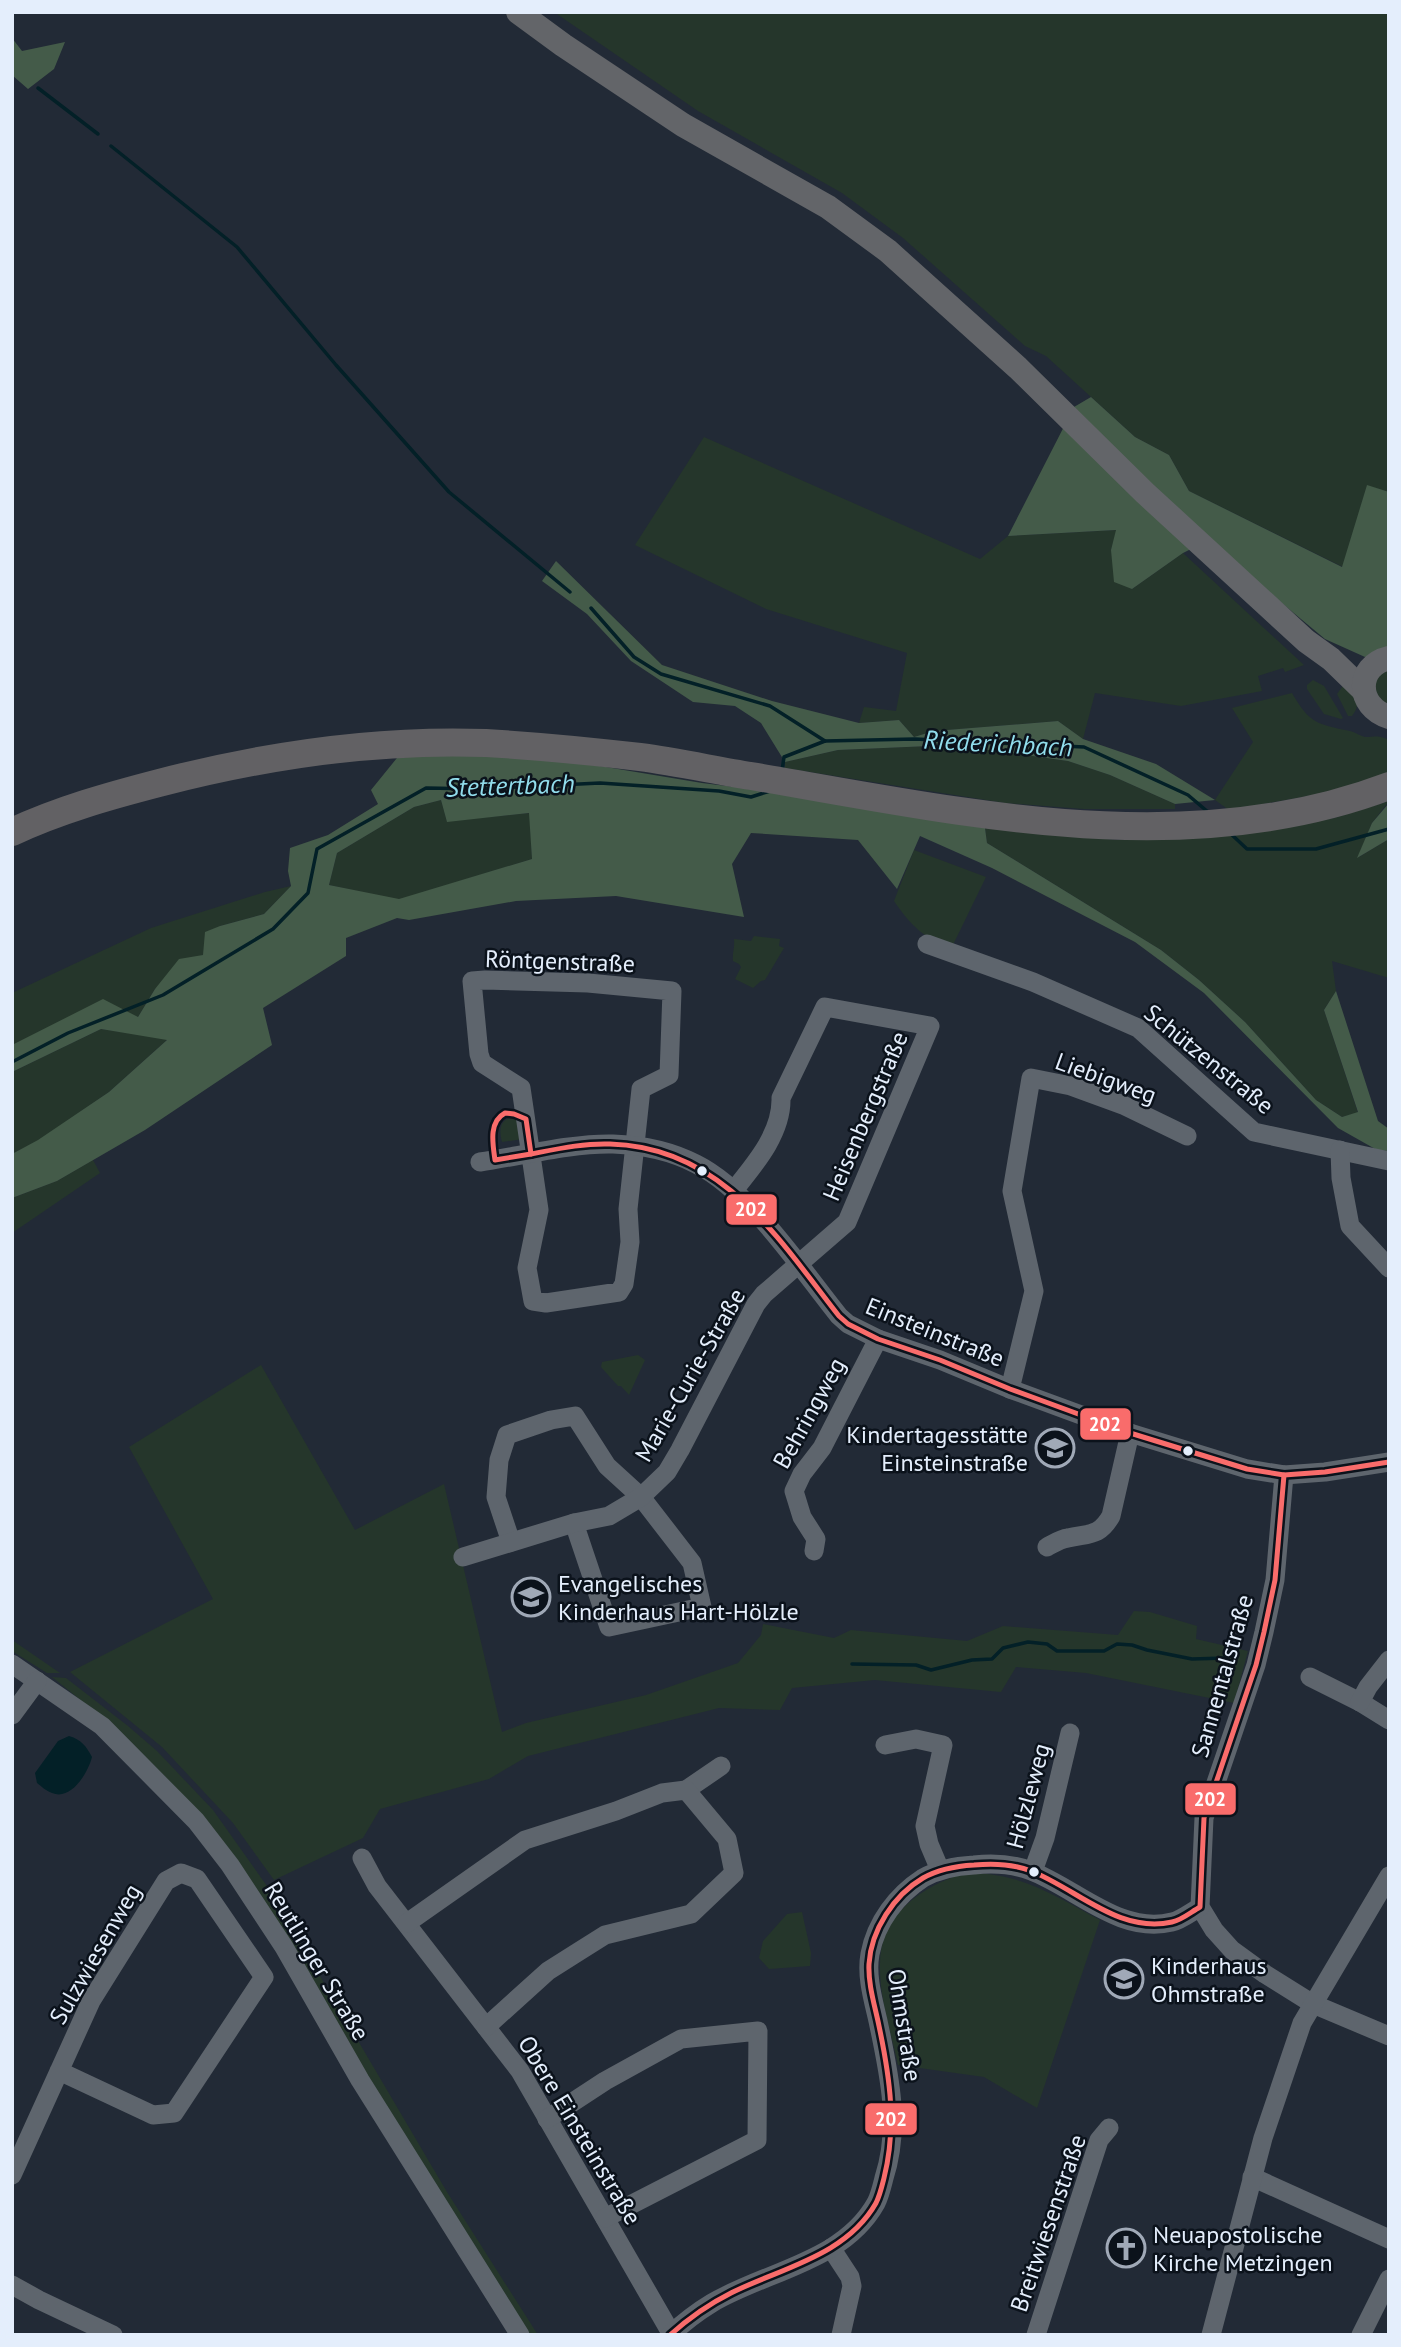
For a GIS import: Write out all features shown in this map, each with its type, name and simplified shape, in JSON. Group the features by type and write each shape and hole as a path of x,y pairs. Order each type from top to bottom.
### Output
{"highway":[{"path":"12,832 116,794 215,769 313,752 393,746 483,743 642,757 943,809 1077,825 1195,825 1232,822 1312,809 1389,786"}],"main road":[{"path":"518,12 683,125 828,207 888,251 1018,369 1145,493 1286,623 1331,659 1364,691 1372,708 1389,716"},
{"path":"1331,659 1383,661"},
{"path":"1364,691 1366,675 1383,661"}],"street":[{"name":"Schützenstraße","path":"927,944 1033,982 1138,1028 1254,1132 1389,1161"},
{"name":"Röntgenstraße","path":"531,1154 521,1088 482,1063 472,981 588,983 672,991 669,1074 640,1089 634,1146"},
{"name":"Heisenbergstraße","path":"734,1191 761,1157 781,1111 781,1098 825,1007 930,1026 847,1222 797,1264"},
{"name":"Liebigweg","path":"1010,1389 1034,1291 1012,1191 1031,1078 1071,1086 1123,1105 1187,1136"},
{"name":"Einsteinstraße","path":"480,1162 598,1144 634,1146 674,1155 697,1164 734,1191 768,1226 839,1316 848,1324 878,1339 1130,1433 1247,1469 1284,1475 1338,1471 1389,1462"},
{"path":"531,1154 539,1210 527,1268 533,1301 547,1303 619,1292 624,1284 630,1242 628,1209 634,1146"},
{"path":"1340,1150 1341,1178 1350,1226 1389,1268"},
{"name":"Marie-Curie-Straße","path":"463,1557 574,1523 609,1516 641,1497 667,1472 674,1461 756,1304 797,1264"},
{"name":"Behringweg","path":"814,1551 816,1539 802,1517 794,1491 802,1474 822,1448 878,1339"},
{"path":"511,1542 496,1497 499,1460 507,1435 551,1420 575,1416 607,1466 641,1497 692,1563 702,1607 609,1627 574,1523"},
{"path":"1047,1547 1065,1538 1089,1535 1104,1528 1111,1516 1130,1433"},
{"name":"Sannentalstraße","path":"1200,1907 1204,1818 1256,1665 1264,1632 1275,1580 1284,1475"},
{"path":"1360,1702 1389,1660"},
{"name":"Reutlinger Straße","path":"12,1664 102,1726 195,1821 230,1865 284,1947 360,2080 520,2335"},
{"path":"1310,1677 1389,1720"},
{"path":"12,1715 37,1681"},
{"name":"Hölzleweg","path":"1033,1871 1045,1838 1070,1733"},
{"path":"885,1745 916,1739 943,1745 925,1826 940,1870"},
{"path":"407,1923 526,1840 617,1811 662,1793 686,1790 721,1766"},
{"path":"486,2027 548,1971 565,1960 606,1935 691,1914 734,1873 727,1839 686,1790"},
{"name":"Obere Einsteinstraße","path":"362,1858 377,1886 520,2071 671,2334"},
{"name":"Ohmstraße","path":"671,2334 714,2302 831,2248 849,2236 877,2201 888,2165 893,2113 890,2084 869,1980 870,1955 877,1930 901,1896 922,1879 940,1870 987,1864 1009,1865 1033,1871 1119,1917 1138,1923 1174,1922 1200,1907"},
{"name":"Sulzwiesenweg","path":"12,2175 59,2071 91,2001 166,1881 181,1873 197,1879 264,1977 174,2113 153,2115 59,2071"},
{"path":"1211,2335 1263,2138 1302,2023 1389,1876"},
{"path":"1200,1907 1214,1930 1232,1950 1285,1988 1313,2004 1389,2036"},
{"path":"547,2119 601,2083 681,2039 758,2031 757,2140 605,2218"},
{"name":"Breitwiesenstraße","path":"1036,2335 1099,2140 1109,2128"},
{"path":"1252,2177 1389,2239"},
{"path":"831,2248 850,2277 852,2286 841,2335"},
{"path":"1361,2335 1389,2279"},
{"path":"12,2285 113,2335"}],"green space":[{"path":"554,12 1389,12 1389,492 1367,486 1343,567 1189,491 1169,455 1135,437 1046,356 1025,346 903,238 842,193 698,111"},
{"path":"12,38 22,51 65,42 54,69 28,89 12,75"},
{"path":"1091,397 1135,437 1169,455 1189,491 1342,567 1367,485 1389,492 1389,652 1365,657 1325,639 1207,541 1183,553 1132,589 1114,582 1111,550 1116,530 1008,536 1074,407"},
{"path":"704,437 980,559 1008,536 1117,530 1111,550 1132,589 1183,553 1304,665 1285,672 1283,668 1258,676 1262,691 1181,706 1095,693 1083,739 1058,721 935,731 914,737 899,720 859,723 864,707 896,711 907,653 766,609 635,545"},
{"path":"556,561 662,665 772,701 859,723 899,720 914,737 934,731 1058,721 1083,739 1156,764 1215,800 1175,804 1110,775 1068,761 953,745 838,750 785,762 761,723 735,706 693,702 631,661 587,614 542,581"},
{"path":"1389,666 1389,708 1383,706 1372,683"},
{"path":"1313,680 1324,686 1343,718 1324,714 1307,689 1307,685"},
{"path":"1347,680 1357,702 1352,716 1348,716 1337,694"},
{"path":"1292,693 1304,711 1315,721 1365,737 1387,739 1389,774 1320,794 1229,810 1215,800 1253,742 1232,708"},
{"path":"953,745 1068,761 1110,775 1175,804 1175,809 1084,809 1005,803 785,768 785,762 838,750"},
{"path":"401,753 514,755 792,794 985,828 987,843 1161,950 1199,980 1245,1022 1316,1100 1342,1117 1358,1112 1324,1010 1336,991 1378,1121 1389,1129 1389,1151 1377,1150 1338,1128 1204,993 1135,942 992,868 920,836 897,889 858,840 751,833 732,864 744,917 616,896 516,901 409,920 397,918 346,938 346,956 263,1008 272,1045 145,1130 57,1181 12,1198 12,1154 38,1140 109,1092 167,1040 101,1029 12,1072 12,1045 103,999 138,1017 155,989 179,959 203,955 205,932 264,914 291,886 288,871 290,848 328,835 378,804 371,790","holes":["441,800 447,822 529,813 532,859 399,899 329,885 337,853 414,807"]},
{"path":"441,800 447,821 530,813 532,859 399,900 329,885 337,853 414,807"},
{"path":"1389,801 1372,823 1359,857 1389,839 1389,978 1332,961 1336,991 1324,1010 1358,1113 1342,1117 1316,1100 1245,1022 1199,980 1161,950 987,843 985,828 1118,840 1214,836 1334,818"},
{"path":"1389,803 1389,839 1357,858 1372,823"},
{"path":"914,850 986,877 951,949 918,930 894,901"},
{"path":"291,886 264,914 220,926 203,955 155,989 138,1017 30,1038 12,1045 12,993 151,928"},
{"path":"754,936 780,939 779,946 784,948 765,980 753,988 735,979 741,967 733,958 734,939 751,941"},
{"path":"101,1029 168,1039 109,1092 38,1141 12,1154 12,1072"},
{"path":"513,1117 521,1123 523,1139 502,1142 501,1126 505,1120"},
{"path":"93,1160 100,1173 12,1233 12,1198 57,1181"},
{"path":"638,1355 645,1360 629,1395 601,1367 602,1362"},
{"path":"261,1365 355,1530 444,1484 502,1732 526,1723 646,1695 738,1663 761,1635 763,1624 834,1638 851,1630 967,1641 1003,1626 1118,1635 1134,1611 1150,1612 1197,1626 1196,1639 1248,1651 1234,1703 1086,1673 1016,1667 1001,1692 875,1680 792,1688 780,1710 719,1708 528,1756 489,1779 380,1809 363,1838 274,1880 233,1823 162,1747 70,1672 213,1599 129,1447"},
{"path":"12,1640 60,1673 47,1673 12,1651"},
{"path":"52,1677 66,1678 128,1726 157,1751 213,1810 267,1886 447,2192 538,2335 528,2335 217,1836 139,1752"},
{"path":"965,1873 1003,1876 1019,1881 1051,1894 1100,1920 1037,2108 984,2077 898,2065 883,2002 880,1976 882,1947 887,1931 906,1905 919,1895"},
{"path":"802,1912 811,1953 810,1966 769,1969 759,1958 763,1941 787,1914"}],"water":[{"path":"69,1736 83,1744 92,1757 78,1784 66,1793 52,1793 37,1783 35,1773 58,1741"}],"waterway":[{"path":"38,88 98,134"},
{"path":"111,146 237,247 336,365 449,492 570,592"},
{"path":"591,608 634,657 661,674 770,706 825,741"},
{"name":"Riederichbach","path":"782,771 784,757 825,741 915,739 1084,747 1188,795 1208,812"},
{"name":"Stettertbach","path":"12,1062 68,1033 163,995 273,929 308,893 317,849 426,788 479,789 600,783 719,791 751,797 770,791"},
{"name":"Riederichbach","path":"1231,834 1247,849 1316,849 1389,829"},
{"path":"852,1664 916,1665 931,1670 972,1660 992,1659 1003,1648 1028,1642 1047,1644 1057,1651 1104,1651 1117,1644 1192,1659 1226,1658"}],"transit line":[{"name":"202","path":"505,1113 526,1119 531,1154 495,1160 494,1128 505,1113"},
{"name":"202","path":"531,1154 580,1145 610,1144 649,1149 684,1161 715,1179 743,1202 769,1228 848,1324 878,1339 1130,1433 1247,1469 1284,1475 1389,1462"},
{"name":"202","path":"670,2335 723,2297 830,2248 848,2236 876,2203 888,2159 891,2121 886,2064 869,1964 879,1926 894,1904 912,1885 948,1868 981,1864 1003,1865 1031,1871 1099,1908 1134,1922 1172,1922 1200,1907 1204,1818 1256,1665 1264,1632 1275,1580 1284,1475"}],"place":[{"name":"Kindertagesstätte Einsteinstraße","path":"1055,1448"},
{"name":"Evangelisches Kinderhaus Hart-Hölzle","path":"531,1597"},
{"name":"Kinderhaus Ohmstraße","path":"1124,1979"},
{"name":"Neuapostolische Kirche Metzingen","path":"1126,2248"}]}
